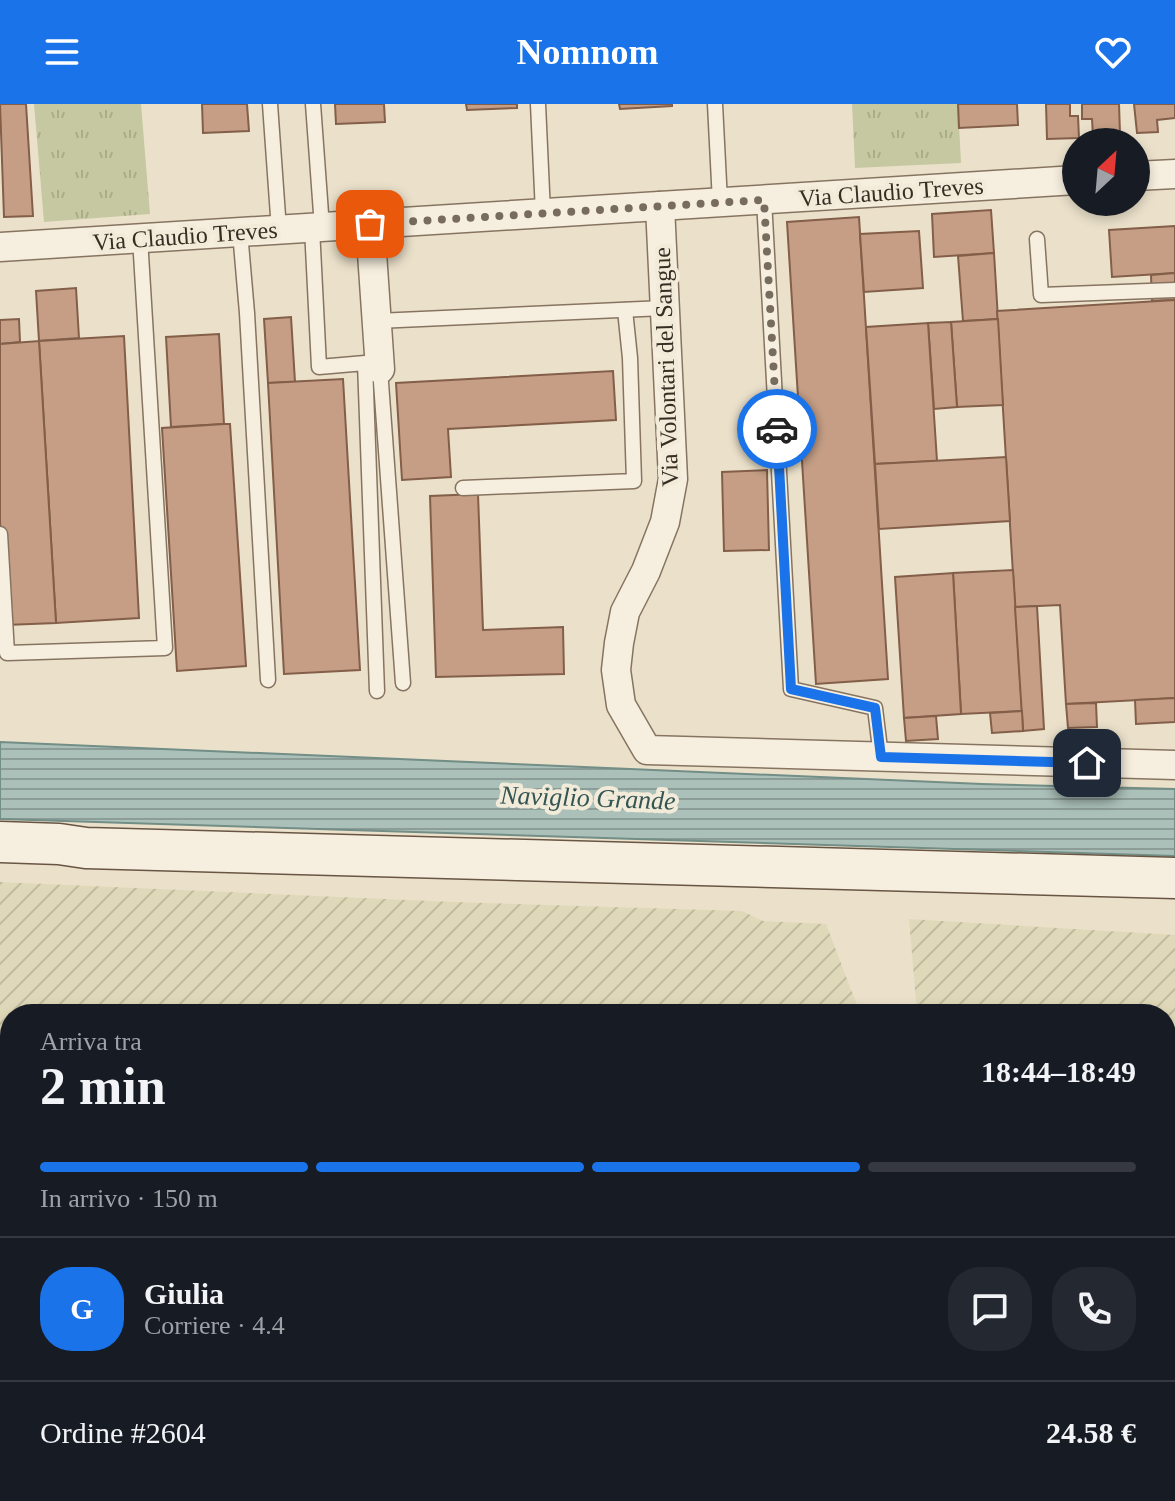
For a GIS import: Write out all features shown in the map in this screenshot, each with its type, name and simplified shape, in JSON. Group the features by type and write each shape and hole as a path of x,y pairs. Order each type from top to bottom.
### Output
{"main road":[{"path":"0,842 150,850 1175,878"}],"street":[{"path":"1150,175 1175,174"},
{"name":"Via Claudio Treves","path":"0,247 1062,181"},
{"name":"Via Volontari del Sangue","path":"660,206 673,479 665,522 646,571 625,612 616,670 621,705 647,750 881,757"},
{"path":"370,224 380,369"},
{"path":"881,757 1175,765"}],"lane":[{"path":"270,104 279,230"},
{"path":"313,104 319,367 365,363 377,691"},
{"path":"538,104 543,213"},
{"path":"715,104 720,202"},
{"path":"764,200 791,689 875,708 881,757"},
{"path":"240,232 268,680"},
{"path":"0,534 7,653 165,648 140,238"},
{"path":"1037,239 1041,295 1175,290"},
{"path":"377,321 664,308"},
{"path":"463,488 634,481 630,358 625,310"},
{"path":"380,369 403,683"}],"shaded area":[{"path":"0,882 742,911 763,921 826,924 857,1004 0,1004"},
{"path":"909,919 1175,935 1175,1004 916,1004"}],"green space":[{"path":"34,104 141,104 150,214 44,222"},
{"path":"852,104 958,104 961,163 855,168"}],"water":[{"name":"Naviglio Grande","path":"0,742 982,784 1175,789 1175,856 0,819"}],"building":[{"path":"0,104 26,104 33,216 4,217"},
{"path":"202,104 247,104 249,131 203,133"},
{"path":"335,104 384,104 385,122 336,124"},
{"path":"466,104 517,104 517,108 467,110"},
{"path":"619,104 672,104 672,106 620,109"},
{"path":"958,104 1017,104 1018,125 959,128"},
{"path":"1046,104 1070,104 1070,116 1078,116 1079,128 1062,128 1062,139 1047,139"},
{"path":"1082,104 1119,104 1120,128 1093,128 1092,119 1082,119"},
{"path":"1134,104 1175,104 1175,118 1157,120 1158,132 1150,132 1150,128 1136,128"},
{"path":"991,210 994,253 934,257 932,214"},
{"path":"859,217 888,679 816,684 787,222"},
{"path":"1175,226 1175,273 1112,277 1109,230"},
{"path":"919,231 923,288 864,292 860,234"},
{"path":"994,253 998,319 963,321 958,256"},
{"path":"1175,273 1175,300 1152,301 1151,275"},
{"path":"76,288 79,338 39,341 36,291"},
{"path":"1175,300 1175,698 1066,704 1060,605 1015,607 997,311"},
{"path":"291,317 295,382 268,383 264,319"},
{"path":"19,319 20,342 0,344 0,320"},
{"path":"998,319 1003,405 957,407 951,322"},
{"path":"951,322 957,407 934,409 928,323"},
{"path":"928,323 937,461 875,464 866,327"},
{"path":"219,334 224,424 171,427 166,337"},
{"path":"124,336 139,618 56,623 39,341"},
{"path":"39,341 56,623 6,625 0,522 0,344"},
{"path":"613,371 616,420 448,429 451,477 402,480 396,383"},
{"path":"343,379 360,670 284,674 268,383"},
{"path":"230,424 246,666 177,671 162,428"},
{"path":"1006,457 1010,521 879,529 875,464"},
{"path":"767,470 769,550 724,551 722,472"},
{"path":"478,494 483,630 563,627 564,674 436,677 430,496"},
{"path":"1013,570 1022,711 961,714 953,573"},
{"path":"953,573 961,714 904,718 895,577"},
{"path":"1037,606 1044,729 1023,731 1015,607"},
{"path":"1175,698 1175,722 1136,724 1135,700"},
{"path":"1096,703 1097,727 1068,728 1066,704"},
{"path":"1022,711 1023,731 992,733 990,713"},
{"path":"936,716 938,739 906,741 904,718"}],"way so far":[{"path":"370,224 764,200 777,429"}],"route":[{"path":"777,429 791,689 875,708 881,757 1087,763"}]}
